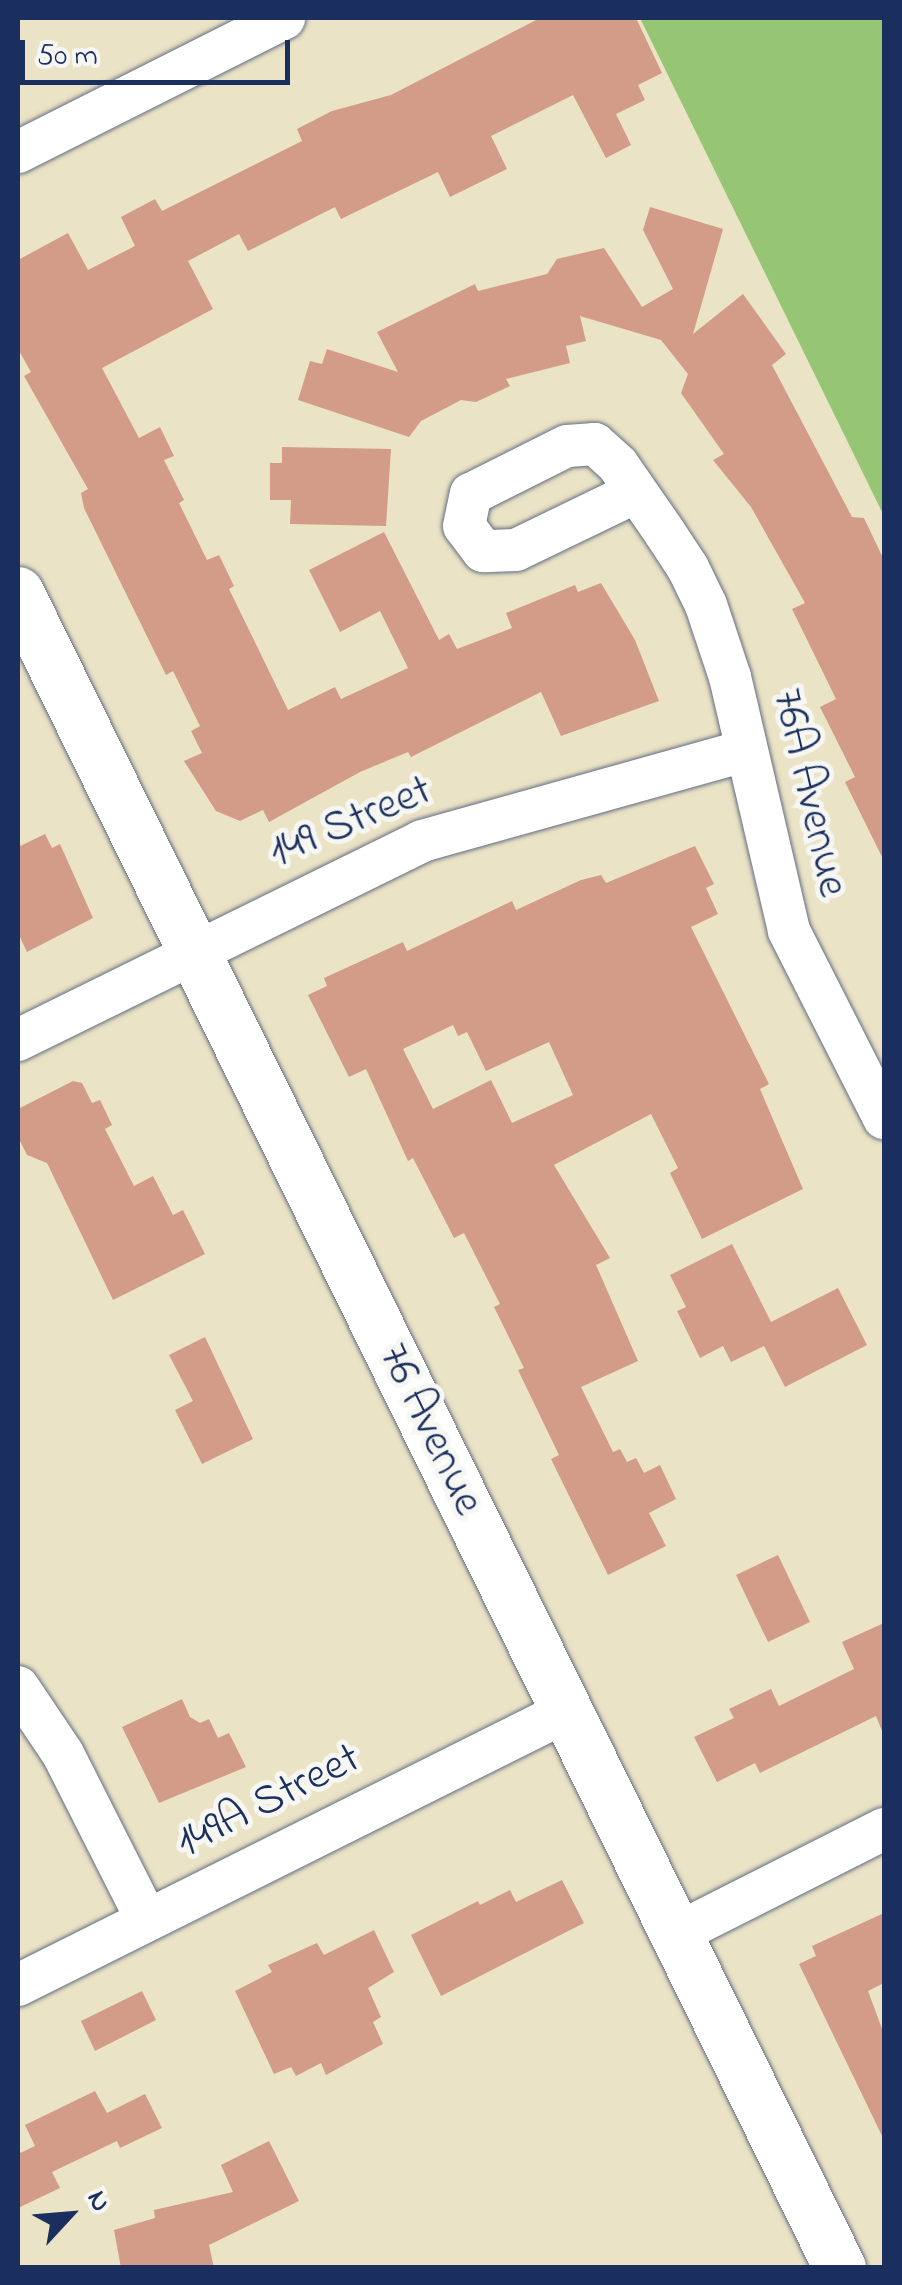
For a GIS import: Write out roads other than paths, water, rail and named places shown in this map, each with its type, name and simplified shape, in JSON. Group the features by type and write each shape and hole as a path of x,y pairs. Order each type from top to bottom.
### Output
{"street":[{"path":"18,152 284,18"},
{"name":"76A Avenue","path":"636,492 706,606 730,676 744,751 789,931 884,1118"},
{"name":"76 Avenue","path":"18,593 840,2268"},
{"name":"149 Street","path":"18,1040 193,950 422,841 744,751"},
{"path":"18,1687 63,1754 147,1920"},
{"name":"149A Street","path":"18,1985 567,1711"},
{"path":"676,1934 884,1829"}]}
